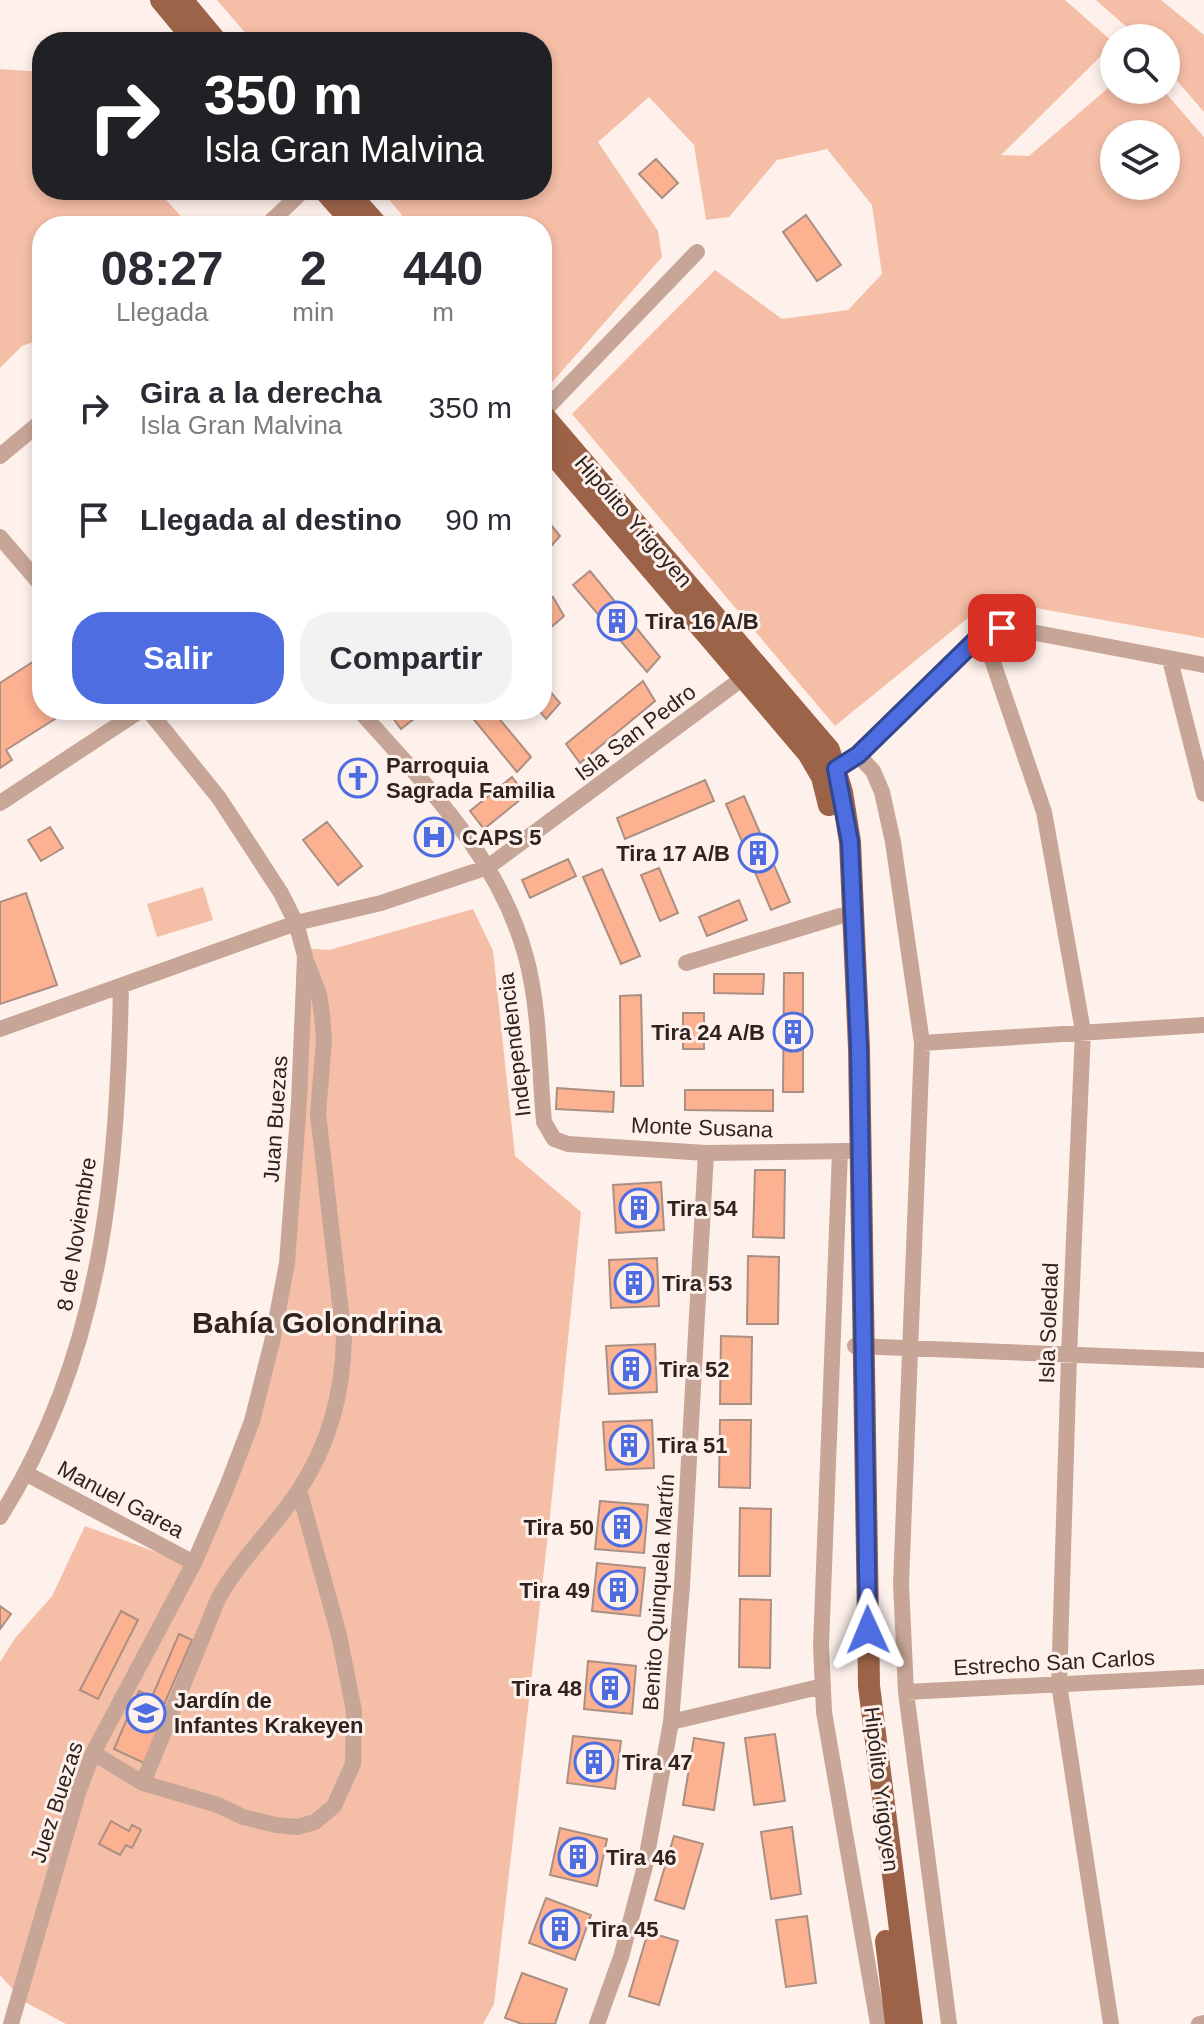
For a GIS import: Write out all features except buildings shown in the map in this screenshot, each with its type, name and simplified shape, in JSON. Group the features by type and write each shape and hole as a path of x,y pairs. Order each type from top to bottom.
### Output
{"main road":[{"path":"161,0 188,32"},
{"path":"182,0 209,32"},
{"path":"333,200 347,216"},
{"path":"355,200 369,216"},
{"name":"Hipólito Yrigoyen","path":"552,425 829,750 836,769 850,842 861,1109 857,1679 896,2024"},
{"name":"Hipólito Yrigoyen","path":"552,453 808,753 822,777 831,818 840,916 844,1151 859,1346 869,1686 912,2024"}],"street":[{"path":"277,216 293,200"},
{"path":"552,403 697,252"},
{"path":"0,456 32,429"},
{"path":"0,537 32,574"},
{"path":"836,769 858,755 983,633 1002,628 1016,629 1204,665"},
{"name":"Isla Soledad","path":"983,633 1044,812 1083,1031 1059,1684 1111,2024"},
{"path":"1170,660 1204,794"},
{"name":"Isla San Pedro","path":"296,923 381,903 488,867 743,678"},
{"path":"0,803 126,720"},
{"name":"Juan Buezas","path":"156,720 219,798 281,893 296,923 305,956 299,1102 284,1276 272,1342 252,1421 194,1563"},
{"name":"Independencia","path":"368,720 462,827 488,867 513,921 531,983 544,1122 554,1139"},
{"path":"858,755 873,771 888,817 922,1043 901,1584 906,1692 949,2024"},
{"path":"686,963 840,916"},
{"path":"0,1029 296,923"},
{"path":"143,1783 218,1599 228,1581 299,1490 323,1448 337,1408 344,1373 344,1338 318,1114 324,1040 322,1015 319,994 305,956"},
{"name":"8 de Noviembre","path":"0,1517 27,1474 63,1392 82,1333 100,1253 111,1168 121,987"},
{"path":"922,1043 1204,1025"},
{"name":"Monte Susana","path":"554,1139 568,1144 706,1153 844,1151"},
{"path":"844,1151 821,1646 824,1712 834,1782 878,2024"},
{"name":"Benito Quinquela Martín","path":"597,2024 621,1957 645,1866 671,1722 682,1586 706,1153"},
{"path":"859,1346 1204,1360"},
{"name":"Manuel Garea","path":"27,1474 194,1563"},
{"path":"93,1753 143,1783 276,1825 297,1827 315,1822 334,1806 353,1764 354,1711 339,1635 299,1490"},
{"name":"Juez Buezas","path":"11,2024 78,1793 93,1753 194,1563"},
{"name":"Estrecho San Carlos","path":"906,1692 1204,1677"},
{"path":"671,1722 823,1686"}],"shaded area":[{"path":"217,0 1065,0 1100,31 1100,57 1001,155 1029,156 1100,95 1100,104 1175,104 1204,137 1204,638 990,600 835,726 572,414 715,270 782,319 848,310 882,274 872,205 827,149 777,160 729,217 706,220 694,145 649,97 598,142 658,231 662,257 552,382 552,216 403,216 389,200 552,200 552,32 244,32"},
{"path":"1096,0 1161,0 1204,35 1204,112 1180,84 1180,24 1123,24"},
{"path":"0,69 32,71 32,200 166,200 181,216 32,216 32,342 22,346 0,368"},
{"path":"203,887 213,920 157,937 147,904"},
{"path":"473,909 493,951 515,1156 581,1212 549,1526 494,2004 483,2024 66,2024 23,2001 0,1975 0,1662 16,1637 52,1596 85,1526 194,1566 254,1422 289,1264 299,948 329,950"}],"place":[{"name":"Tira 16 A/B","path":"617,621"},
{"name":"Parroquia Sagrada Familia","path":"358,778"},
{"name":"CAPS 5","path":"434,837"},
{"name":"Tira 17 A/B","path":"758,853"},
{"name":"Tira 24 A/B","path":"793,1032"},
{"name":"Tira 54","path":"639,1208"},
{"name":"Tira 53","path":"634,1283"},
{"name":"Tira 52","path":"631,1369"},
{"name":"Tira 51","path":"629,1445"},
{"name":"Tira 50","path":"622,1527"},
{"name":"Tira 49","path":"618,1590"},
{"name":"Tira 48","path":"610,1688"},
{"name":"Jardín de Infantes Krakeyen","path":"146,1713"},
{"name":"Tira 47","path":"594,1762"},
{"name":"Tira 46","path":"578,1857"},
{"name":"Tira 45","path":"560,1929"}],"district":[{"name":"Bahía Golondrina","path":"317,1323"}],"route":[{"path":"868,1630 859,1048 850,842 836,769 858,755 966,647 983,633 1002,628"}]}
